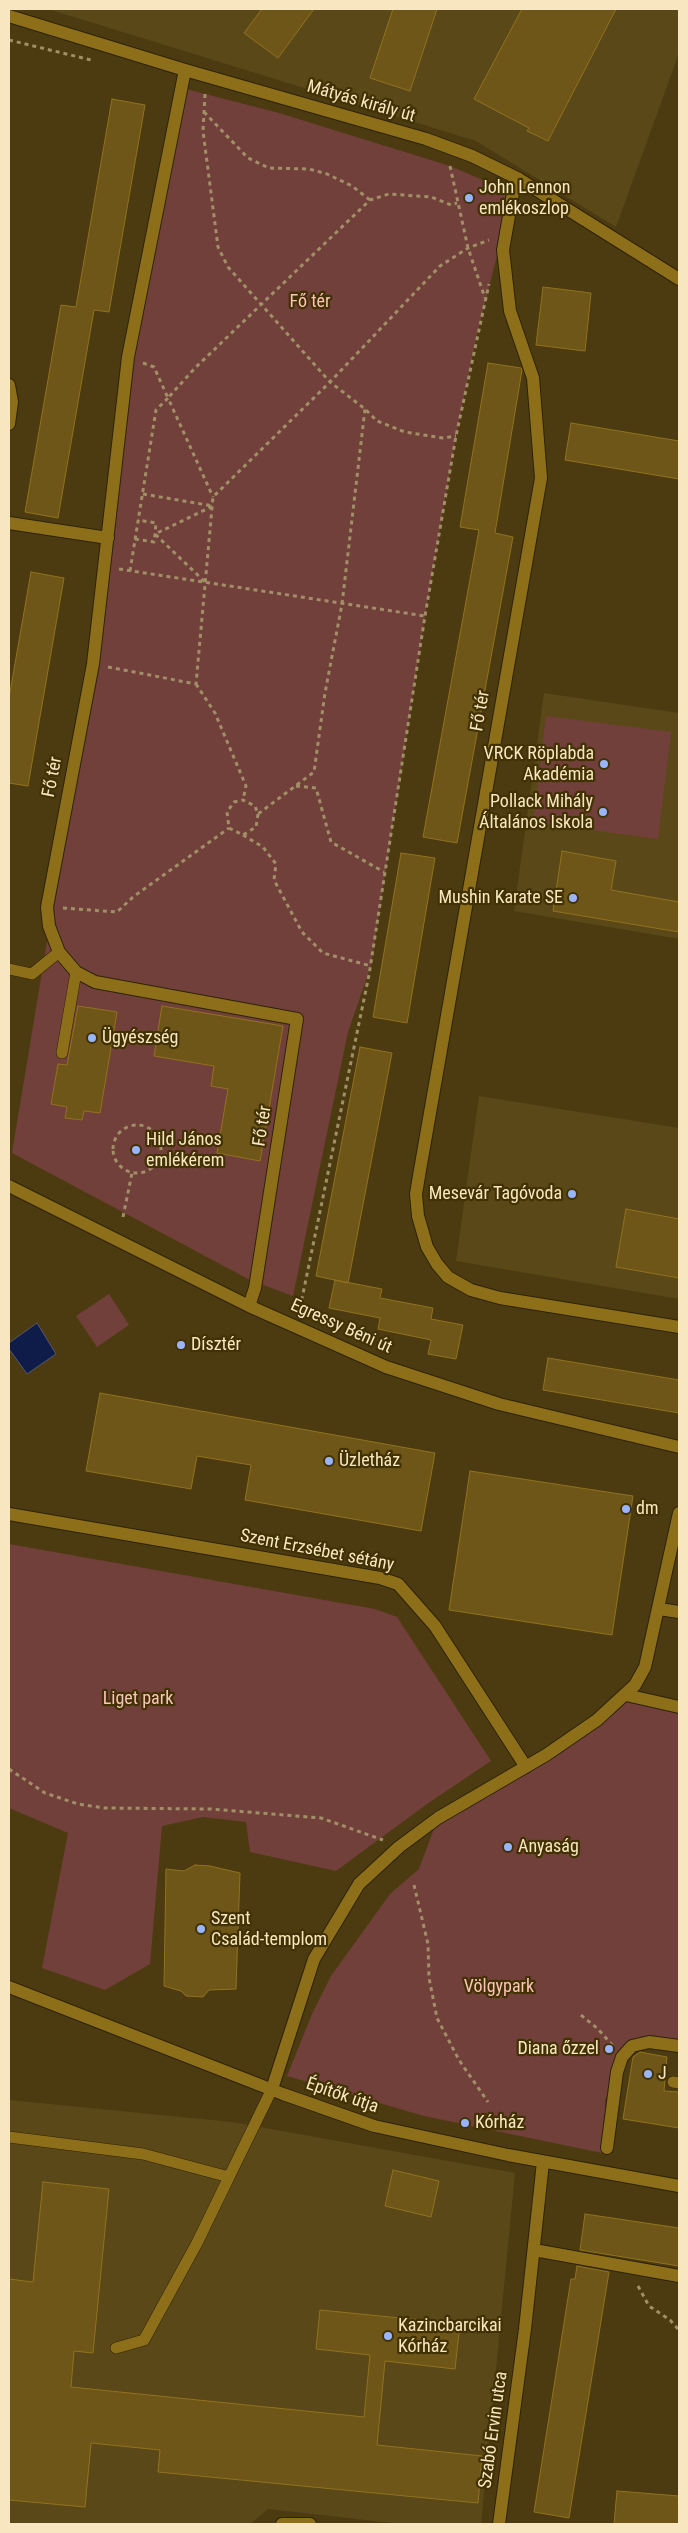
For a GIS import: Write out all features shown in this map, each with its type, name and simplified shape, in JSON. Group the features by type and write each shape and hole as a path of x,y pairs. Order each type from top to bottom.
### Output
{"street":[{"name":"Mátyás király út","path":"9,16 186,70 426,139 472,156 519,179 679,279"},
{"name":"Fő tér","path":"186,70 128,357 93,664 47,907 49,926 60,952 76,972 96,982 297,1019 255,1288 250,1306"},
{"name":"Fő tér","path":"519,179 513,193 503,250 510,311 533,378 541,478 420,1170 416,1194 418,1216 428,1247 437,1264 448,1277 463,1287 500,1298 679,1327"},
{"path":"9,385 12,402 9,424"},
{"path":"9,523 108,538"},
{"name":"Egressy Béni út","path":"9,1186 250,1306 342,1349 454,1390 499,1404 679,1447"},
{"path":"272,2089 314,1959 359,1884 399,1847 438,1818 526,1766 597,1720 626,1695 646,1667 679,1513"},
{"name":"Szent Erzsébet sétány","path":"9,1514 380,1578 398,1584 435,1626 526,1766"},
{"path":"659,1609 679,1612"},
{"path":"626,1695 679,1707"},
{"name":"Építők útja","path":"9,1987 272,2089 374,2126 543,2162 679,2186"},
{"path":"607,2148 617,2072 622,2056 632,2046 649,2042 679,2046"},
{"name":"Szabó Ervin utca","path":"499,2524 534,2250 543,2162"},
{"path":"534,2250 679,2276"},
{"path":"282,2524 310,2524"}],"lane":[{"path":"9,969 32,974 60,952"},
{"path":"62,1052 76,972"},
{"path":"116,2348 144,2340 197,2243 272,2089"},
{"path":"9,2137 143,2154 229,2177"}],"path":[{"path":"9,40 93,61"},
{"path":"205,94 203,130 218,247 228,267 330,382 365,409 377,421 405,432 443,438 456,436"},
{"path":"204,112 248,158 269,168 309,169 327,174 352,186 370,200"},
{"path":"450,166 468,248 486,298"},
{"path":"130,571 156,410 194,368 262,306 370,200 389,194 431,197 450,205 457,203"},
{"path":"213,497 330,382 440,266 468,248 492,238"},
{"path":"300,1308 370,966 425,616 456,436 490,282"},
{"path":"128,357 154,367 213,497 214,506 196,684 215,713 246,786 243,800"},
{"path":"258,814 314,772 325,693 342,604 365,409"},
{"path":"143,494 214,506"},
{"path":"155,534 214,506"},
{"path":"135,539 154,542 156,523 138,520"},
{"path":"155,534 206,584"},
{"path":"105,567 206,584 425,616"},
{"path":"93,664 196,684"},
{"path":"295,786 316,788 331,842 384,872"},
{"path":"229,828 227,812 234,802 243,800 255,806 258,814 256,827 243,835"},
{"path":"229,828 263,847 276,864 274,880 302,932 323,953 370,966"},
{"path":"47,907 117,912 140,892 229,828"},
{"path":"141,1125 154,1132 159,1139 161,1154 154,1167 140,1173 132,1173 118,1164 113,1149 114,1140 125,1128 141,1125"},
{"path":"123,1218 132,1173"},
{"path":"9,1770 45,1793 78,1804 104,1808 211,1809 321,1818 349,1826 399,1847"},
{"path":"414,1885 428,1944 429,1978 437,2018 459,2060 488,2102"},
{"path":"581,2015 598,2029 622,2056"},
{"path":"633,2283 640,2288 649,2306 670,2320 679,2330"}],"shaded area":[{"path":"48,9 679,9 679,53 616,227 476,141"},
{"name":"Pollack Mihály Általános Iskola","path":"544,693 679,713 679,939 514,911"},
{"name":"Mesevár Tagóvoda","path":"479,1096 679,1128 679,1299 456,1261"},
{"path":"9,2100 232,2122 515,2173 481,2524 401,2524 268,2509 250,2524 9,2524"}],"green space":[{"name":"Fő tér","path":"182,88 279,113 450,166 513,193 477,334 456,436 425,616 371,966 348,1032 293,1296 250,1280 12,1153 93,664 128,357"},
{"name":"VRCK Röplabda Akadémia","path":"546,716 671,732 658,839 533,822"},
{"path":"109,1294 129,1325 97,1347 76,1316"},
{"name":"Liget park","path":"9,1544 375,1609 397,1617 491,1761 427,1804 336,1871 250,1852 246,1822 203,1817 162,1826 150,1964 105,1990 42,1968 68,1833 9,1808"},
{"name":"Völgypark","path":"626,1695 679,1707 679,2042 646,2039 617,2072 605,2100 606,2126 602,2153 424,2116 287,2076 312,2014 331,1976 390,1894 419,1869 438,1818 518,1772"}],"water":[{"path":"37,1323 56,1354 27,1374 9,1349 9,1343"}],"building":[{"path":"262,9 314,9 278,58 244,33"},
{"path":"393,9 437,9 410,91 370,78"},
{"path":"522,9 616,9 548,141 527,131 529,128 474,99"},
{"path":"112,99 145,105 109,312 94,310 58,518 25,512 61,305 76,307"},
{"path":"543,287 591,293 585,351 536,345"},
{"path":"488,363 521,368 522,370 495,533 513,537 457,843 423,837 479,530 460,527"},
{"path":"571,423 679,441 679,479 565,460"},
{"path":"31,572 64,578 28,786 9,783 9,698"},
{"path":"562,851 616,861 611,890 679,902 679,932 553,911"},
{"path":"401,853 435,858 407,1023 373,1017"},
{"name":"Ügyészség","path":"78,1006 117,1012 100,1113 84,1111 82,1120 65,1118 67,1107 51,1104 58,1064 67,1065"},
{"path":"162,1006 283,1026 260,1161 217,1153 228,1089 211,1086 214,1066 154,1056"},
{"path":"360,1047 392,1053 348,1283 316,1276"},
{"path":"626,1209 679,1219 679,1278 616,1267"},
{"path":"335,1280 382,1289 380,1298 433,1308 431,1319 463,1325 456,1359 428,1354 431,1340 378,1329 380,1318 329,1308"},
{"path":"548,1358 679,1380 679,1413 543,1390"},
{"name":"Üzletház","path":"100,1393 435,1453 421,1531 245,1500 251,1465 197,1456 191,1489 86,1471"},
{"path":"470,1471 633,1496 612,1635 449,1610"},
{"name":"Szent Család-templom","path":"195,1865 210,1866 240,1873 236,1989 209,1990 203,1997 186,1996 181,1991 164,1986 166,1869 184,1871"},
{"name":"J","path":"640,2052 667,2057 664,2091 679,2092 679,2128 623,2119 633,2057"},
{"path":"393,2170 439,2181 431,2217 385,2206"},
{"name":"Kazincbarcikai Kórház","path":"43,2182 109,2189 93,2353 74,2351 71,2387 364,2417 370,2355 316,2349 320,2310 460,2324 455,2369 385,2361 377,2445 482,2456 478,2503 158,2472 160,2450 91,2443 85,2507 9,2500 9,2279 33,2282"},
{"path":"585,2214 679,2228 679,2266 580,2250"},
{"path":"577,2266 609,2272 569,2518 534,2512 571,2279 575,2279"},
{"path":"617,2491 679,2496 679,2524 614,2524"}],"place":[{"name":"John Lennon emlékoszlop","path":"469,198"},
{"name":"VRCK Röplabda Akadémia","path":"604,764"},
{"name":"Pollack Mihály Általános Iskola","path":"603,812"},
{"name":"Mushin Karate SE","path":"573,898"},
{"name":"Ügyészség","path":"92,1038"},
{"name":"Hild János emlékérem","path":"136,1150"},
{"name":"Mesevár Tagóvoda","path":"572,1194"},
{"name":"Dísztér","path":"181,1345"},
{"name":"Üzletház","path":"329,1461"},
{"name":"dm","path":"626,1509"},
{"name":"Anyaság","path":"508,1847"},
{"name":"Szent Család-templom","path":"201,1929"},
{"name":"Diana őzzel","path":"609,2049"},
{"name":"J","path":"648,2074"},
{"name":"Kórház","path":"465,2123"},
{"name":"Kazincbarcikai Kórház","path":"388,2336"}]}
